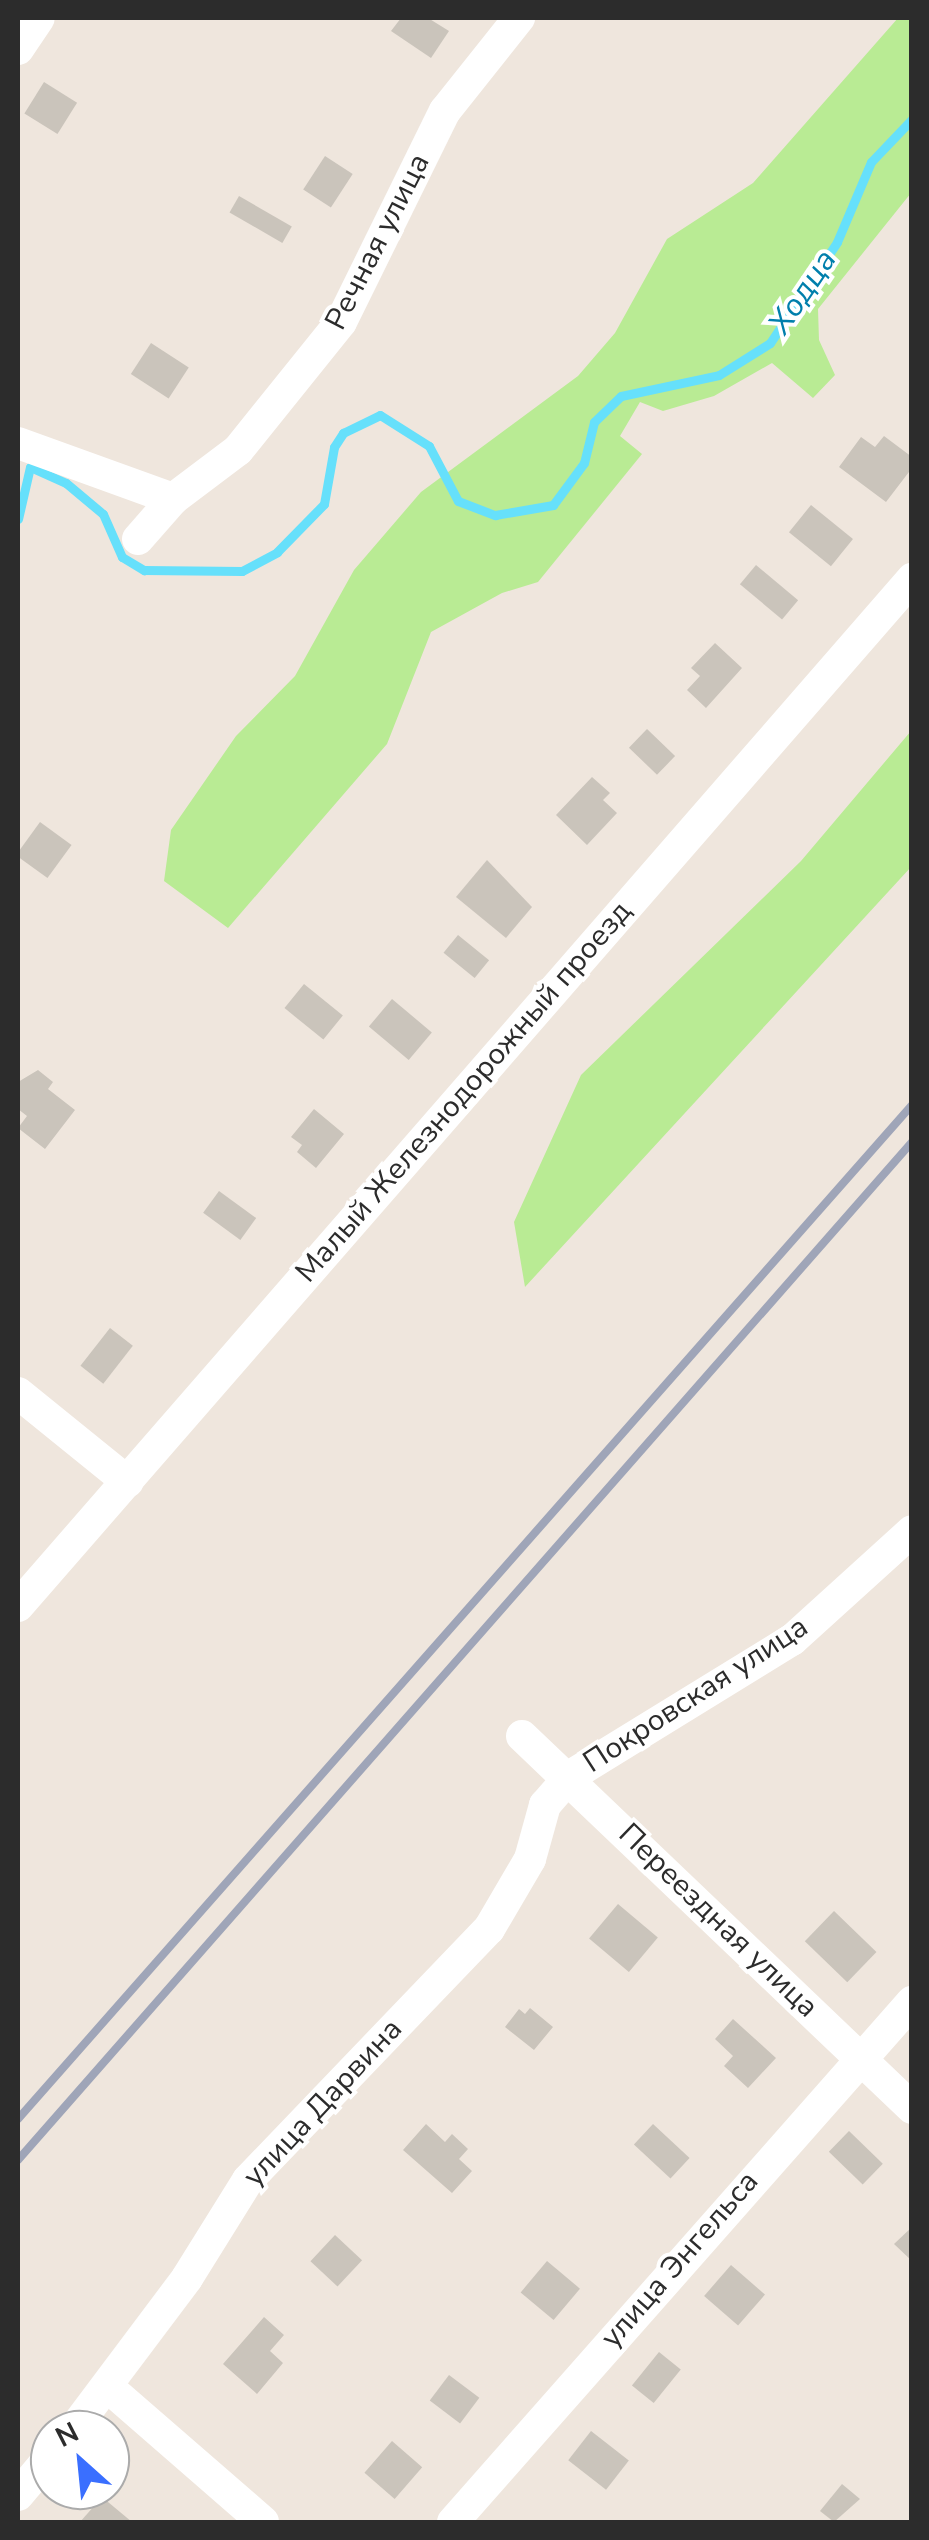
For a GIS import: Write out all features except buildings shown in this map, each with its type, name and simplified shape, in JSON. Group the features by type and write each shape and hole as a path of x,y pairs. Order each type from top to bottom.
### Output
{"street":[{"path":"18,49 40,18"},
{"name":"Речная улица","path":"138,539 174,499 238,450 341,322 445,111 519,18"},
{"path":"18,443 174,499"},
{"name":"Малый Железнодорожный проезд","path":"18,1606 912,578"},
{"path":"18,1393 128,1482"},
{"name":"Покровская улица","path":"568,1777 792,1640 912,1530"},
{"name":"Переездная улица","path":"522,1736 912,2108"},
{"name":"улица Дарвина","path":"90,2410 109,2388 248,2180 489,1929 530,1859 545,1805 568,1777"},
{"name":"улица Энгельса","path":"454,2522 858,2055 912,2002"},
{"path":"109,2388 263,2522"}],"green space":[{"path":"898,18 911,18 911,193 818,309 819,340 835,375 813,398 772,363 714,396 663,411 640,402 620,436 642,454 538,582 502,593 431,632 387,744 228,928 164,881 171,830 236,736 295,676 354,570 421,492 578,376 615,333 667,239 753,183"},
{"path":"911,731 911,867 525,1287 514,1222 581,1075 801,861"}],"waterway":[{"name":"Ходца","path":"18,519 30,467 66,483 103,514 122,557 144,570 242,571 277,552 324,504 334,447 343,433 380,415 429,446 458,501 495,515 553,505 584,463 594,422 621,396 719,375 770,343 837,242 871,162 912,119"}],"railway":[{"path":"18,2119 912,1105"},
{"path":"18,2160 912,1142"}]}
